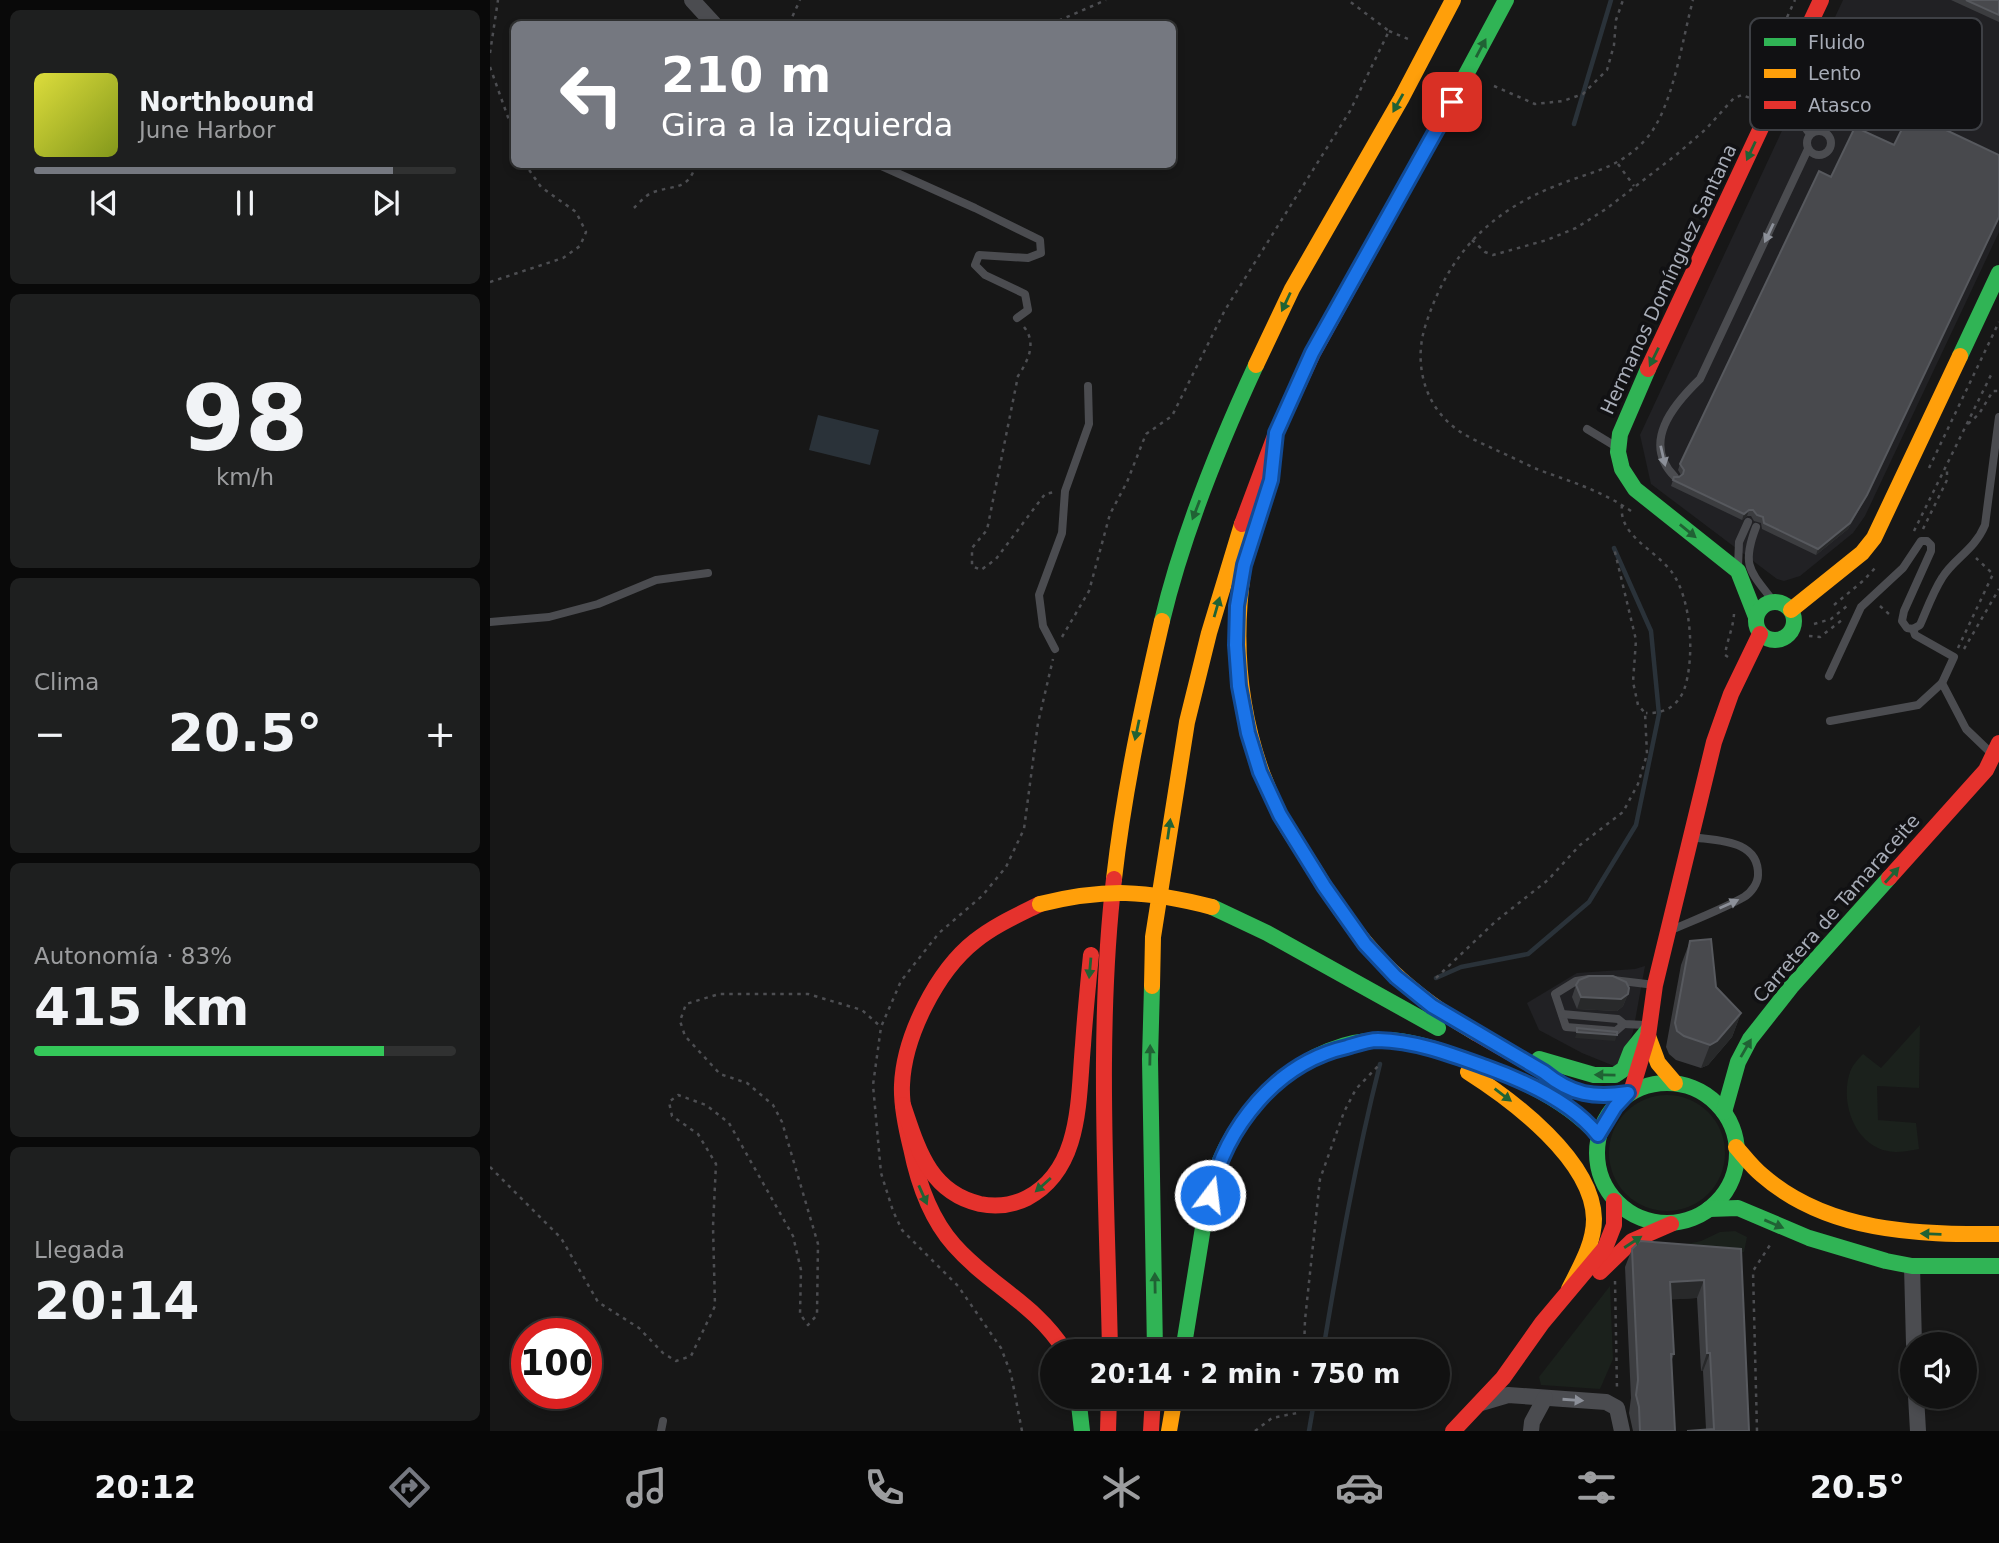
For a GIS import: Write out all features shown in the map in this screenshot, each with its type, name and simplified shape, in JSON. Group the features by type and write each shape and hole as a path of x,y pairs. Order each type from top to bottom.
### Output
{"main road":[{"path":"903,1105 928,1171 942,1187 966,1202 995,1206 1022,1202 1048,1182 1066,1156 1075,1123 1093,936 1121,732 1191,522 1237,406 1292,289 1401,99 1453,0"},
{"path":"1155,1339 1150,1059 1153,937 1187,722 1209,633 1238,533 1276,433 1319,342 1506,0"},
{"name":"Hermanos Domínguez Santana","path":"1813,18 1821,0"},
{"name":"Hermanos Domínguez Santana","path":"1738,571 1635,489 1618,462 1617,447 1619,433 1628,412 1760,130"},
{"path":"1791,610 1863,553 1874,538 1999,273"},
{"path":"1276,433 1271,480 1244,565 1237,606 1239,686 1248,733 1260,772 1280,815 1324,886 1365,944 1396,977 1432,1006 1518,1056 1558,1083"},
{"path":"1738,571 1760,634 1772,640 1784,638 1789,634 1794,622 1791,610 1774,602 1762,606 1756,617"},
{"path":"1110,1339 1105,1066 1108,929 1121,817 1136,731 1169,592"},
{"path":"1672,1224 1642,1219 1614,1201 1600,1176 1596,1155 1598,1135 1615,1107 1630,1092 1648,1030 1667,932 1721,716 1760,634"},
{"name":"Carretera de Tamaraceite","path":"1724,1112 1738,1062 1750,1040 1791,987 1994,761"},
{"path":"1059,1339 1040,1317 955,1246 931,1212 917,1181 903,1105 902,1076 916,1026 937,984 968,947 1002,923 1040,904 1104,890 1138,891 1178,897 1212,907 1267,933 1493,1057 1505,1059 1542,1078 1587,1095 1602,1097 1630,1092 1647,1085 1675,1083 1700,1091 1713,1100 1732,1127 1736,1147 1736,1164 1722,1195 1709,1209 1696,1217 1632,1241 1532,1340"},
{"path":"1518,1056 1612,1077 1620,1074 1626,1067 1631,1051 1648,1030"},
{"path":"1648,1030 1658,1063 1675,1083"},
{"path":"1185,1339 1216,1169 1235,1130 1261,1096 1297,1068 1329,1051 1375,1040 1424,1045 1508,1075 1574,1111 1598,1135"},
{"path":"1424,1045 1491,1086 1525,1111 1552,1138 1579,1175 1591,1200 1594,1225 1589,1250 1569,1289"},
{"path":"1493,1057 1508,1075"},
{"path":"1736,1147 1755,1170 1776,1189 1857,1224 1913,1234 1999,1234"},
{"path":"1453,1431 1481,1403 1569,1289 1605,1248 1616,1224 1614,1201"},
{"path":"1709,1209 1738,1209 1852,1252 1912,1266 1999,1266"},
{"path":"1080,1409 1082,1431"},
{"path":"1108,1431 1109,1409"},
{"path":"1151,1431 1152,1409"},
{"path":"1169,1431 1173,1409"}],"street":[{"path":"692,0 711,21"},
{"path":"1912,1266 1914,1332"},
{"path":"1481,1403 1508,1395 1606,1402 1617,1408 1622,1431"},
{"path":"1531,1431 1532,1422 1545,1398"},
{"path":"1917,1409 1918,1431"}],"lane":[{"path":"1807,130 1810,134"},
{"path":"1675,477 1665,467 1660,453 1661,433 1674,408 1700,379 1808,149 1810,134 1825,132 1830,138 1831,146 1827,152 1819,155 1808,149"},
{"path":"886,168 1040,240 1041,253 1028,258 979,256 975,264 985,275 1025,295 1028,310 1017,318"},
{"path":"1055,649 1043,626 1039,595 1062,533 1065,491 1089,424 1087,386"},
{"path":"1829,676 1861,607 1903,568 1921,541 1927,541 1931,551 1902,621 1908,628 1913,629 1920,625 1942,575 1969,551 1981,535 1985,525 1999,418"},
{"path":"1587,429 1617,447"},
{"path":"1738,571 1740,542 1752,525 1747,552 1749,568 1774,602"},
{"path":"490,622 549,617 598,604 656,580 708,573"},
{"path":"1830,721 1918,705 1942,683 1954,657 1914,635 1913,629"},
{"path":"1942,683 1966,729 1994,761"},
{"path":"1667,932 1747,895 1758,880 1758,863 1750,851 1741,845 1690,837"},
{"path":"1648,1030 1624,1024 1616,1031 1566,1027 1555,994 1576,981 1602,979 1655,985"},
{"path":"661,1431 663,1421"}],"path":[{"path":"490,53 498,0"},
{"path":"790,21 800,0"},
{"path":"1058,21 1106,0"},
{"path":"1348,0 1388,32 1411,41"},
{"path":"1494,86 1535,104 1563,101 1583,94 1607,70 1614,45 1616,20 1623,0"},
{"path":"1633,512 1598,491 1538,469 1458,431 1434,406 1422,375 1420,356 1424,331 1435,297 1446,275 1472,240 1498,218 1527,200 1618,164 1640,146 1659,122 1693,0"},
{"path":"1786,18 1794,0"},
{"path":"1022,1431 1011,1374 1001,1348 958,1286 902,1230 893,1211 881,1173 873,1085 881,1027 901,981 939,933 982,896 1006,867 1024,828 1038,723 1055,649 1089,591 1110,514 1127,482 1146,434 1172,416 1225,310 1350,111 1388,32"},
{"path":"490,67 511,126"},
{"path":"1472,240 1485,252 1493,255 1547,240 1576,228 1606,209 1706,129 1734,98 1742,95 1750,98"},
{"path":"1618,164 1634,186"},
{"path":"490,282 563,258 580,246 586,232 576,212 541,187 528,168"},
{"path":"634,208 649,194 680,186 691,180 695,168"},
{"path":"1017,318 1030,334 1030,358 1018,376 987,530 972,548 972,566 981,570 996,559 1045,494 1065,491"},
{"path":"1913,534 1991,375"},
{"path":"1966,427 1979,414 1993,391 1999,391"},
{"path":"1921,541 1920,536 1947,480 1947,464"},
{"path":"1635,489 1622,505 1620,515 1625,528 1671,571 1683,593 1688,623 1690,670 1682,694 1671,708 1659,714 1645,713"},
{"path":"1436,978 1496,921 1548,880 1580,845 1623,812 1639,784 1647,754 1645,713 1638,705 1633,682 1636,640 1614,548"},
{"path":"1969,551 1993,573 1954,657 1959,659 1999,589"},
{"path":"1974,567 1979,561"},
{"path":"1814,624 1831,619 1852,601"},
{"path":"1877,602 1887,614"},
{"path":"1734,610 1733,629 1726,655 1743,670"},
{"path":"1809,636 1820,637 1850,614"},
{"path":"490,1167 561,1238 598,1302 639,1328 663,1353 676,1361 691,1356 715,1306 713,1226 716,1164 698,1134 672,1116 669,1102 678,1095 706,1105 729,1123 793,1236 801,1270 800,1314 808,1325 817,1315 818,1244 782,1122 773,1105 747,1083 720,1074 685,1036 680,1021 686,1004 719,994 807,994 862,1010 881,1027"},
{"path":"1304,1339 1320,1179 1344,1112 1356,1089 1380,1064"},
{"path":"1758,1431 1753,1270 1782,1227"},
{"path":"1603,1269 1616,1282 1617,1408"},
{"path":"1255,1431 1272,1418 1297,1413 1300,1409"}],"shaded area":[{"path":"1843,0 1999,0 1999,232 1865,516 1853,533 1800,576 1784,581 1777,579 1651,484 1640,435 1782,130 1982,130 1982,18 1835,18"},
{"path":"818,415 879,430 870,465 809,450"},
{"path":"1645,966 1633,1032 1619,1068 1582,1053 1539,1030 1527,1003 1577,973"},
{"path":"1920,1025 1919,1088 1877,1086 1878,1120 1916,1123 1919,1149 1896,1152 1882,1150 1861,1135 1849,1112 1847,1085 1850,1072 1863,1054 1881,1068"},
{"path":"1667,1095 1689,1099 1708,1112 1721,1131 1725,1153 1721,1175 1708,1194 1689,1207 1667,1211 1645,1207 1626,1194 1613,1175 1609,1153 1613,1131 1626,1112 1645,1099"},
{"path":"1735,1231 1747,1237 1744,1252 1663,1249 1701,1241 1720,1232"},
{"path":"1610,1286 1613,1359 1600,1389 1541,1385 1539,1377"}],"building":[{"path":"1966,0 1999,0 1999,15"},
{"path":"1854,130 1862,130 1894,145 1902,130 1946,130 1999,155 1999,217 1867,495 1850,523 1818,549 1764,523 1763,517 1753,510 1744,514 1673,480 1683,474 1684,470 1680,464 1819,171 1831,177"},
{"path":"1711,939 1716,987 1741,1013 1717,1041 1710,1045 1684,1036 1677,1031 1675,1023 1690,941"},
{"path":"1589,976 1613,976 1626,982 1628,994 1621,999 1581,997 1576,985 1579,980"},
{"path":"1577,1028 1617,1032 1617,1035 1577,1032"},
{"path":"1640,1241 1741,1249 1749,1431 1687,1431 1714,1429 1704,1280 1670,1282 1675,1431 1640,1431 1636,1395 1638,1380 1632,1249"}],"waterway":[{"path":"1574,124 1611,0"},
{"path":"1436,978 1461,967 1528,954 1589,902 1636,825 1659,714 1651,631 1614,548"},
{"path":"1325,1339 1348,1207 1380,1064"},
{"path":"1309,1431 1313,1409"}],"traffic: fast":[{"path":"1439,125 1506,0"},
{"path":"1960,356 1999,273"},
{"path":"1162,621 1180,555 1203,491 1256,365"},
{"path":"1648,369 1620,434 1618,452 1622,469 1635,489 1738,571 1756,617"},
{"path":"1775,602 1788,608 1794,621 1788,634 1775,640 1762,634 1756,621 1762,608 1775,602"},
{"path":"1724,1112 1738,1062 1750,1039 1791,987 1889,878"},
{"path":"1212,907 1267,933 1438,1028"},
{"path":"1152,986 1150,1059 1155,1339"},
{"path":"1539,1059 1594,1075 1615,1075 1624,1069 1631,1051 1648,1030"},
{"path":"1185,1339 1206,1210 1215,1174 1226,1148 1258,1101 1279,1081 1328,1051 1356,1043 1384,1040 1402,1041 1438,1050 1532,1087 1567,1108 1598,1135"},
{"path":"1547,1080 1586,1094 1628,1093"},
{"path":"1667,1083 1694,1088 1717,1103 1732,1126 1737,1153 1732,1180 1717,1203 1694,1218 1667,1223 1640,1218 1617,1203 1602,1180 1597,1153 1602,1126 1617,1103 1640,1088 1667,1083"},
{"path":"1709,1209 1738,1208 1809,1238 1886,1261 1912,1266 1999,1266"},
{"path":"1079,1409 1082,1431"}],"traffic: slow":[{"path":"1256,365 1292,289 1401,99 1453,0"},
{"path":"1791,610 1862,553 1874,538 1960,356"},
{"path":"1152,986 1153,937 1187,722 1209,633 1242,524"},
{"path":"1243,572 1238,635 1243,696 1256,756 1280,815 1331,896 1383,963 1425,999 1476,1033"},
{"path":"1114,879 1134,749 1162,621"},
{"path":"1040,904 1085,895 1126,893 1167,897 1212,907"},
{"path":"1648,1036 1658,1063 1675,1083"},
{"path":"1468,1072 1527,1115 1565,1154 1580,1175 1590,1197 1594,1219 1586,1255 1569,1289"},
{"path":"1736,1147 1758,1172 1787,1194 1844,1219 1905,1231 1999,1234"},
{"path":"1169,1431 1173,1409"}],"traffic: jam":[{"path":"1813,18 1821,0"},
{"path":"1242,524 1276,433 1313,353 1439,125"},
{"path":"1648,369 1760,130"},
{"path":"1631,1092 1648,1036 1655,985 1714,742 1731,694 1760,634"},
{"path":"1889,878 1986,770 1999,743"},
{"path":"1110,1339 1104,1055 1105,996 1114,879"},
{"path":"1040,904 983,935 948,969 925,1006 909,1046 904,1066 902,1101 917,1174 938,1223 968,1259 1026,1307 1056,1339"},
{"path":"903,1105 928,1166 949,1190 963,1198 980,1204 1004,1205 1027,1198 1045,1185 1068,1151 1074,1131 1091,955"},
{"path":"1476,1033 1544,1072 1558,1083"},
{"path":"1453,1431 1503,1378 1542,1323 1605,1248 1614,1225 1614,1201"},
{"path":"1600,1272 1632,1241 1671,1224"},
{"path":"1108,1431 1109,1409"},
{"path":"1151,1431 1152,1409"}],"route":[{"path":"1210,1195 1216,1169 1235,1130 1261,1096 1297,1068 1329,1051 1375,1040 1424,1045 1508,1075 1574,1111 1598,1135 1615,1107 1628,1093 1602,1097 1587,1095 1558,1083 1432,1006 1396,977 1365,944 1324,886 1280,815 1260,772 1248,733 1239,686 1237,606 1244,565 1271,480 1276,433 1312,353 1452,102"}]}
